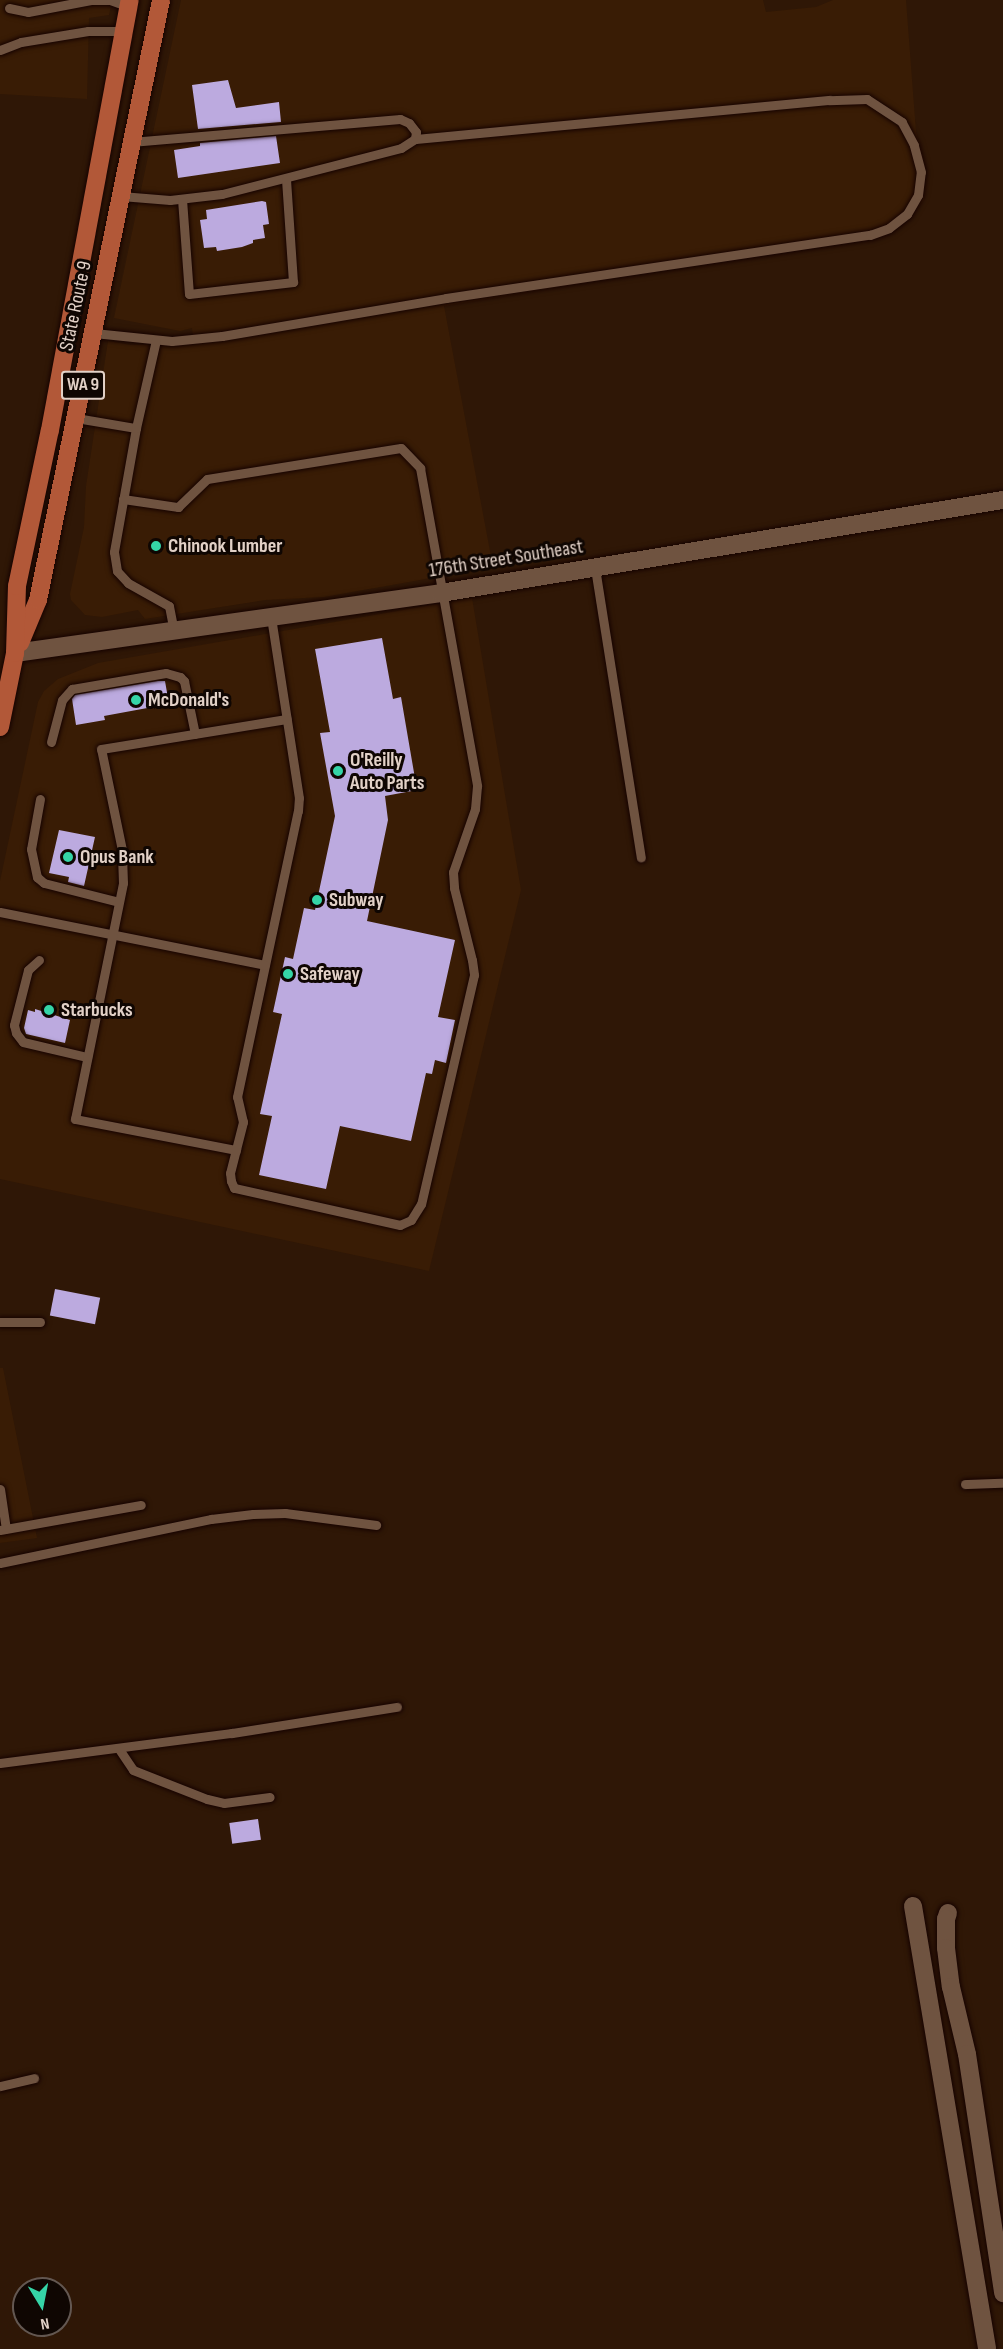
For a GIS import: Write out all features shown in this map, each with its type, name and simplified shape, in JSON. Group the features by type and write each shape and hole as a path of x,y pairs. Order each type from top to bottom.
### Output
{"main road":[{"name":"State Route 9","path":"15,653 38,600 161,0"},
{"name":"State Route 9","path":"0,727 15,653 17,586 53,419 129,3"}],"street":[{"name":"176th Street Southeast","path":"15,653 441,593 1003,500"},
{"path":"913,1906 987,2349"},
{"path":"948,1913 946,1919 947,1958 968,2054 1003,2293"}],"lane":[{"path":"9,8 28,12 92,0 129,3"},
{"path":"0,50 21,42 87,32 124,31"},
{"path":"94,333 172,341 222,336 404,304 870,236 889,228 907,214 918,195 921,172 914,145 902,122 867,99 829,100 414,139 401,148 222,194 182,199 121,196"},
{"path":"131,142 400,119 410,123 416,132 414,139"},
{"path":"182,199 189,294 292,282 286,178"},
{"path":"156,340 136,428 114,552 117,571 128,583 169,606 174,631"},
{"path":"76,418 136,428"},
{"path":"123,499 178,507 207,479 401,448 420,468 477,786 475,809 453,872 454,888 474,975 422,1204 411,1220 400,1226 234,1188 230,1173 243,1122 237,1096 298,811 271,617"},
{"path":"595,568 641,857"},
{"path":"51,742 62,700 72,689 166,674 180,677 184,681 195,734"},
{"path":"236,1150 75,1119 124,867 101,749 287,719"},
{"path":"40,799 31,849 37,877 44,883 119,902"},
{"path":"0,912 265,965"},
{"path":"39,960 27,970 14,1025 16,1033 22,1042 87,1057"},
{"path":"0,1322 40,1322"},
{"path":"965,1484 1003,1483"},
{"path":"0,1489 3,1529 141,1504"},
{"path":"0,1563 211,1519 254,1514 285,1513 376,1525"},
{"path":"0,1763 119,1749 397,1707"},
{"path":"119,1749 133,1770 207,1799 224,1803 270,1797"},
{"path":"0,2086 34,2078"}],"shaded area":[{"path":"0,0 112,0 109,15 89,18 87,99 0,94"},
{"path":"181,0 763,0 766,12 816,7 833,0 906,0 916,132 925,164 924,200 902,224 878,235 444,306 493,567 324,597 265,600 145,619 138,610 102,617 85,615 71,600 70,594 84,527 86,486 108,341 131,345 194,344 192,328 180,331 114,318"},
{"path":"472,598 521,890 429,1271 0,1179 0,881 38,702 44,691 58,679 98,663"},
{"path":"0,1368 3,1368 37,1538 0,1543"}],"building":[{"path":"228,80 236,108 279,102 281,122 198,129 192,85"},
{"path":"276,136 280,163 178,178 174,150 200,146 200,143"},
{"path":"266,202 269,224 263,225 265,238 253,240 253,243 242,247 217,251 216,247 204,248 200,220 207,219 206,210"},
{"path":"382,638 393,699 401,697 417,790 385,796 388,820 367,921 455,940 438,1017 455,1020 446,1063 435,1060 432,1074 426,1073 411,1141 340,1126 326,1189 259,1175 272,1116 260,1114 282,1014 273,1012 285,957 293,959 304,908 315,910 335,816 320,733 330,732 315,649"},
{"path":"165,681 169,704 104,716 105,720 76,725 72,699 75,695"},
{"path":"59,830 95,837 84,886 68,882 69,877 49,873"},
{"path":"35,1009 70,1020 65,1043 26,1034 24,1028 28,1010 35,1012"},
{"path":"55,1289 100,1298 95,1324 50,1316"},
{"path":"258,1819 261,1840 232,1844 229,1823"}],"place":[{"name":"Chinook Lumber","path":"156,546"},
{"name":"McDonald's","path":"136,700"},
{"name":"O'Reilly Auto Parts","path":"338,771"},
{"name":"Opus Bank","path":"68,857"},
{"name":"Subway","path":"317,900"},
{"name":"Safeway","path":"288,974"},
{"name":"Starbucks","path":"49,1010"}]}
